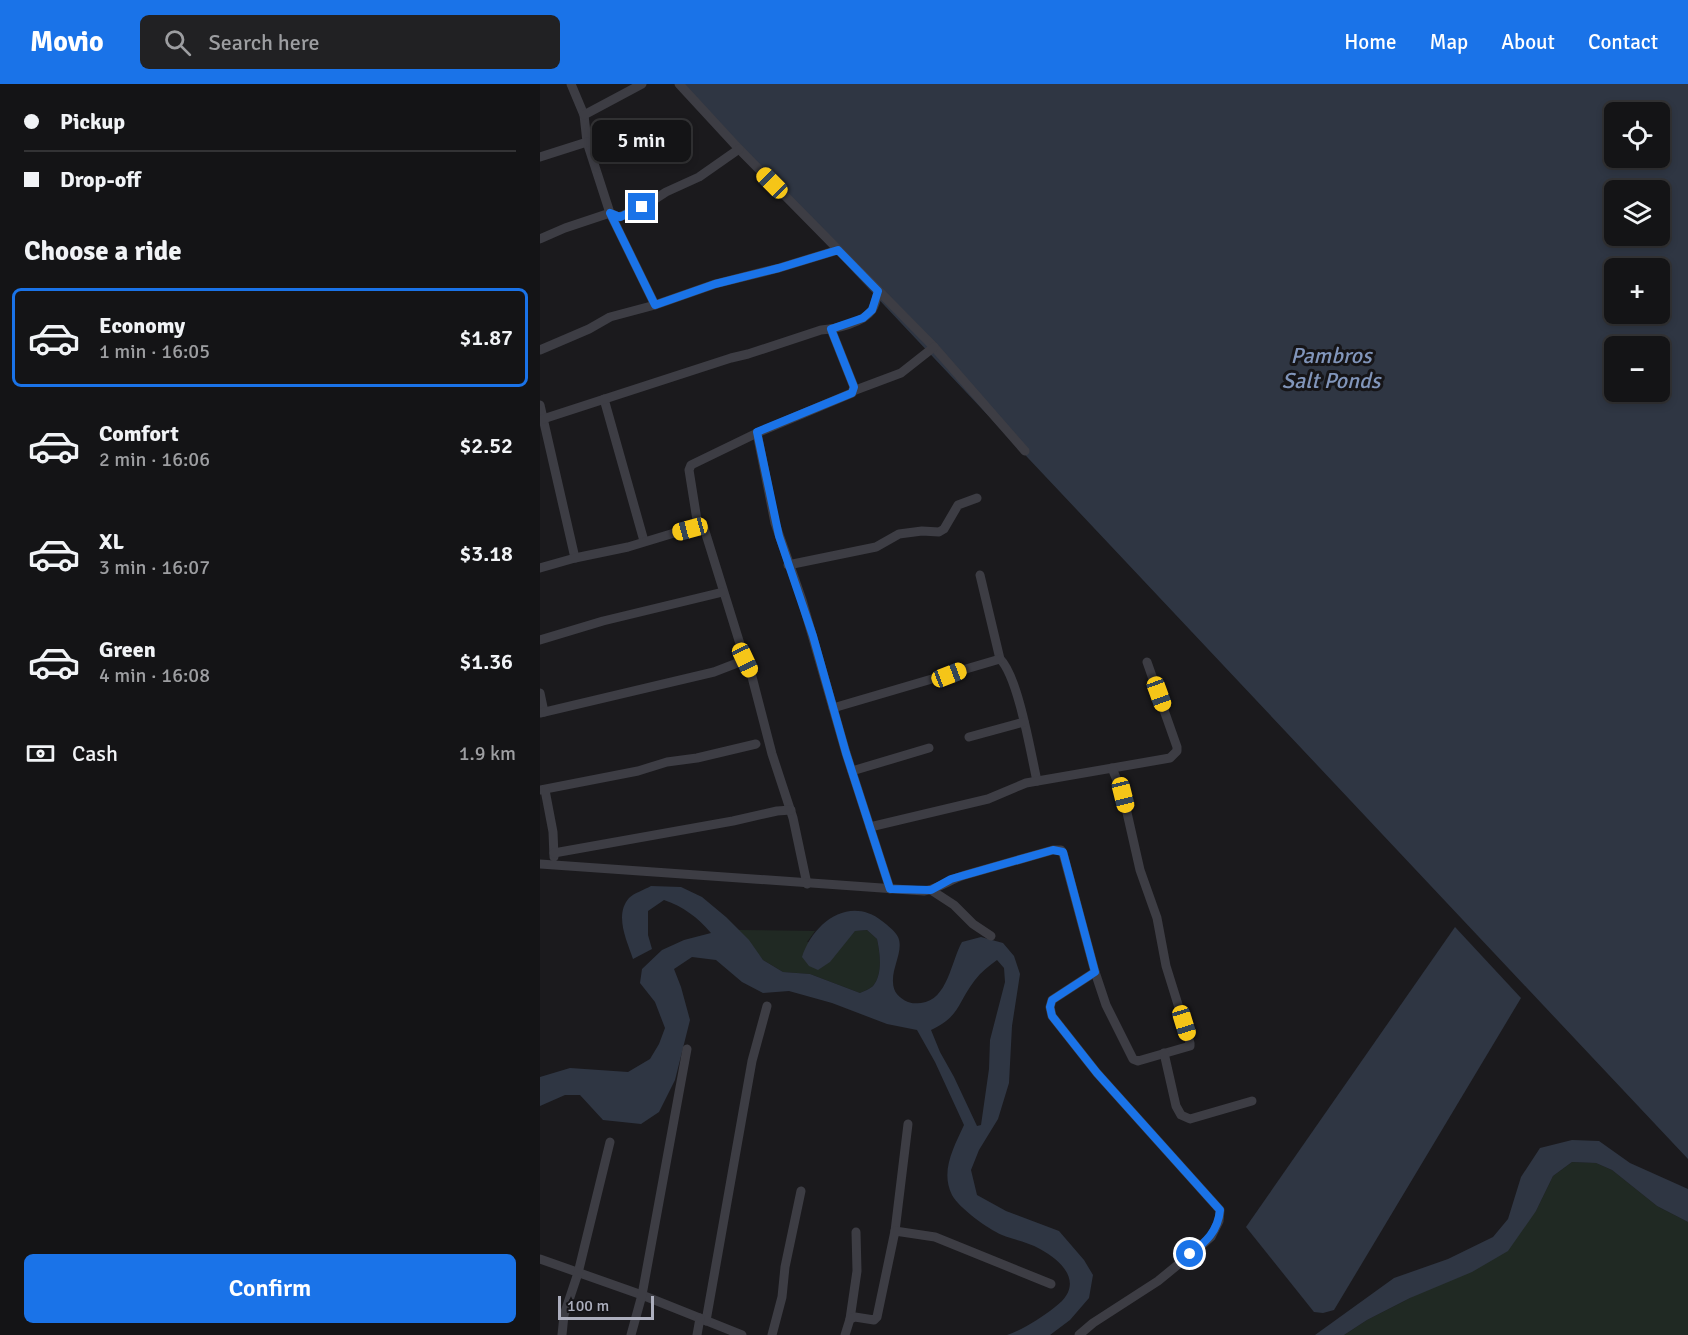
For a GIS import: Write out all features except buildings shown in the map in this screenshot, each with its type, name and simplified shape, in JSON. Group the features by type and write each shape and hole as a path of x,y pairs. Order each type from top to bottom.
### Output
{"street":[{"path":"571,84 584,115 587,142 610,213 655,305"},
{"path":"584,115 642,84"},
{"path":"679,84 739,149 934,347 1025,451"},
{"path":"540,157 587,142"},
{"path":"540,239 610,213 620,217 631,213 666,192 699,177 739,149"},
{"path":"540,350 589,329 610,317 655,305 715,284 838,250"},
{"path":"542,419 863,318 872,310 878,291"},
{"path":"831,329 854,391"},
{"path":"540,568 575,558 605,553 690,529 696,524 697,514 689,470 691,465 757,432 901,373 934,347"},
{"path":"604,399 644,541"},
{"path":"540,405 575,558"},
{"path":"757,432 775,523 805,609 852,771 890,889"},
{"path":"788,565 876,547 899,534 922,531 939,532 944,529 958,505 977,498"},
{"path":"696,524 704,528 751,673 772,754 791,810 807,884"},
{"path":"980,575 1000,659 1007,668 1024,722 1037,781"},
{"path":"540,640 603,621 723,592"},
{"path":"833,708 1000,659"},
{"path":"540,693 542,712 714,672 745,660"},
{"path":"870,827 988,799 1026,783 1170,758 1177,751 1147,662"},
{"path":"969,737 1024,722"},
{"path":"554,866 553,832 543,790 756,744"},
{"path":"852,771 928,748"},
{"path":"540,864 807,884 931,890 951,879 1053,850 1061,850 1106,1005 1133,1059 1138,1061 1190,1046 1190,1042 1166,966 1157,918 1140,870 1123,795 1112,768"},
{"path":"554,853 791,810"},
{"path":"931,890 954,905 991,936"},
{"path":"1079,1335 1093,1323 1158,1281 1202,1245 1211,1237 1219,1221 1220,1210 1097,1073 1052,1016 1050,1007 1052,1000 1095,972"},
{"path":"697,1335 703,1320 752,1062 767,1006"},
{"path":"631,1335 642,1295 687,1049"},
{"path":"1164,1053 1176,1106 1181,1114 1190,1119 1252,1101"},
{"path":"850,1319 855,1317 874,1320 877,1317 895,1231 908,1124"},
{"path":"562,1335 564,1315 578,1273 610,1142"},
{"path":"772,1335 783,1296 786,1258 801,1191"},
{"path":"895,1231 935,1238 1051,1284"},
{"path":"845,1335 850,1319 857,1271 856,1232"},
{"path":"540,1259 642,1295 742,1335"}],"shaded area":[{"path":"738,930 815,931 807,942 843,944 855,931 867,930 877,939 880,957 878,976 873,986 860,993 810,974 783,972 763,960"},
{"path":"1572,1162 1596,1163 1612,1170 1657,1206 1688,1222 1688,1335 1344,1335 1367,1320 1410,1298 1536,1211 1553,1176"}],"water":[{"name":"Pambros Salt Ponds","path":"676,84 1688,84 1688,1159"},
{"path":"651,886 681,887 702,897 749,940 763,960 783,972 810,974 860,993 873,986 879,970 880,957 877,939 867,930 855,931 830,962 818,970 809,966 802,957 814,933 834,916 857,911 870,914 886,924 898,937 900,947 893,986 899,997 911,1003 921,1003 937,995 948,978 962,942 981,937 1003,943 1014,956 1020,974 1012,1026 1009,1083 998,1119 979,1150 971,1170 977,1195 1006,1211 1059,1231 1084,1260 1093,1275 1089,1298 1070,1320 1050,1335 1007,1335 1038,1319 1064,1299 1069,1291 1068,1275 1064,1268 1049,1255 989,1228 967,1212 952,1195 947,1177 948,1168 964,1125 935,1062 917,1030 887,1024 832,1003 789,991 763,993 742,982 716,960 692,957 674,969 690,1020 675,1080 659,1112 641,1124 603,1120 580,1095 565,1095 540,1106 540,1077 570,1068 628,1072 650,1059 659,1044 665,1028 655,1002 640,983 642,969 662,950 684,940 711,933 690,913 664,900 648,911 648,935 652,949 633,959 623,928 622,912 629,898","holes":["997,960 1004,968 1005,982 990,1040 989,1069 981,1125 977,1126 931,1030 948,1020 985,969"]},
{"path":"1455,927 1521,998 1334,1310 1323,1313 1314,1312 1246,1227"},
{"path":"1572,1140 1599,1141 1630,1163 1688,1189 1688,1222 1657,1206 1612,1170 1596,1163 1572,1162 1553,1176 1536,1211 1508,1251 1472,1272 1410,1298 1367,1320 1344,1335 1315,1335 1394,1278 1448,1259 1493,1237 1508,1219 1521,1177 1540,1148"}],"route":[{"path":"642,207 620,217 610,213 655,305 715,284 838,250 878,291 872,310 863,318 831,329 854,387 852,393 757,432 775,523 802,600 846,753 883,869 890,889 924,891 931,890 951,879 1053,850 1063,852 1095,972 1052,1000 1050,1007 1052,1016 1097,1073 1220,1210 1219,1221 1211,1237 1190,1254"}]}
